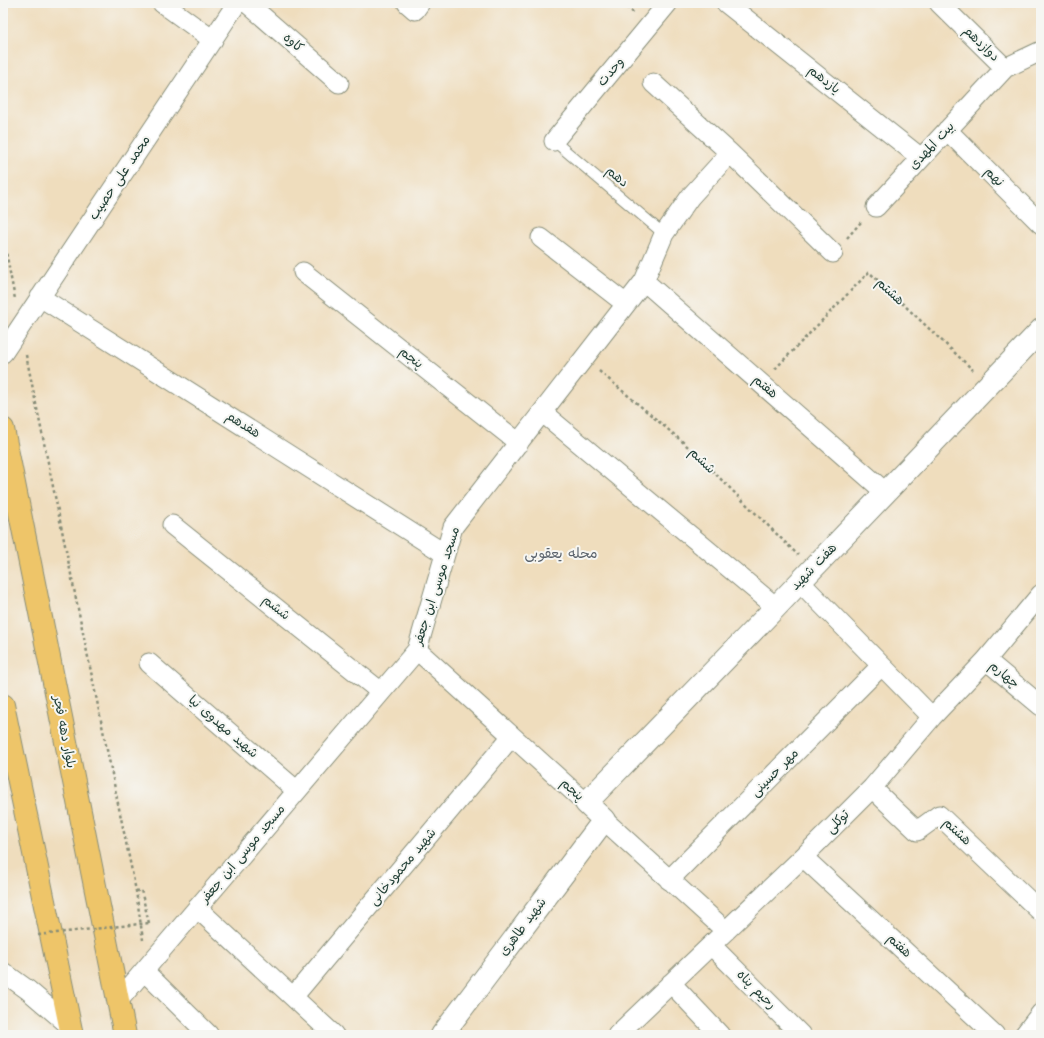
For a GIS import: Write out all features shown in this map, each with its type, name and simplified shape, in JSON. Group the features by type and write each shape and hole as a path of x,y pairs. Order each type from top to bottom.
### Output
{"main road":[{"name":"بلوار دهه فجر","path":"3,429 125,1035"},
{"path":"3,704 10,767 71,1030"}],"street":[{"path":"162,3 213,40"},
{"name":"محمد علی حصیب","path":"3,353 238,3"},
{"name":"کاوه","path":"246,3 338,83"},
{"path":"407,3 415,10 420,3"},
{"name":"وحدت","path":"554,141 668,3"},
{"name":"یازدهم","path":"726,3 921,158"},
{"name":"دوازدهم","path":"939,3 1005,68"},
{"name":"بیت المهدی","path":"876,207 1005,68 1041,51"},
{"path":"652,83 730,153 833,253"},
{"name":"نهم","path":"947,130 1037,214"},
{"name":"مسجد موسی ابن جعفر","path":"119,1000 417,650 453,527 585,359 644,281 664,234 690,197 730,153"},
{"path":"541,238 626,304"},
{"name":"پنجم","path":"302,272 519,443"},
{"name":"هفتم","path":"644,281 885,492"},
{"name":"هفدهم","path":"40,297 445,554"},
{"name":"هفت شهید","path":"586,803 1041,330"},
{"path":"543,413 776,607"},
{"name":"ششم","path":"172,525 381,692"},
{"path":"806,575 881,666 932,717"},
{"name":"توکلی","path":"617,1035 803,857 872,788 932,717 986,660 1041,594"},
{"name":"پنجم","path":"417,650 726,931"},
{"name":"چهارم","path":"986,660 1041,706"},
{"name":"شهید مهدوی نیا","path":"149,663 297,791"},
{"name":"مهر حسینی","path":"669,880 881,666"},
{"name":"شهید محمودخانی","path":"293,997 512,736"},
{"name":"هشتم","path":"872,788 917,832 939,815 1041,912"},
{"name":"شهید طاهری","path":"442,1035 604,820"},
{"name":"هفتم","path":"803,857 995,1035"},
{"path":"197,908 334,1035"},
{"name":"رحیم پناه","path":"711,945 802,1035"},
{"path":"146,968 209,1035"},
{"path":"3,972 28,990 71,1030"},
{"path":"671,983 720,1035"},
{"path":"1024,1035 1041,1013"}],"lane":[{"name":"دهم","path":"554,141 664,234"}],"path":[{"path":"833,253 876,207"},
{"path":"3,236 20,327 136,891 146,968"},
{"name":"هشتم","path":"761,384 869,272 989,384"},
{"name":"ششم","path":"585,359 684,443 806,575"},
{"path":"38,935 150,923 142,890 136,891"}],"district":[{"name":"محله یعقوبی","path":"561,554"}]}
